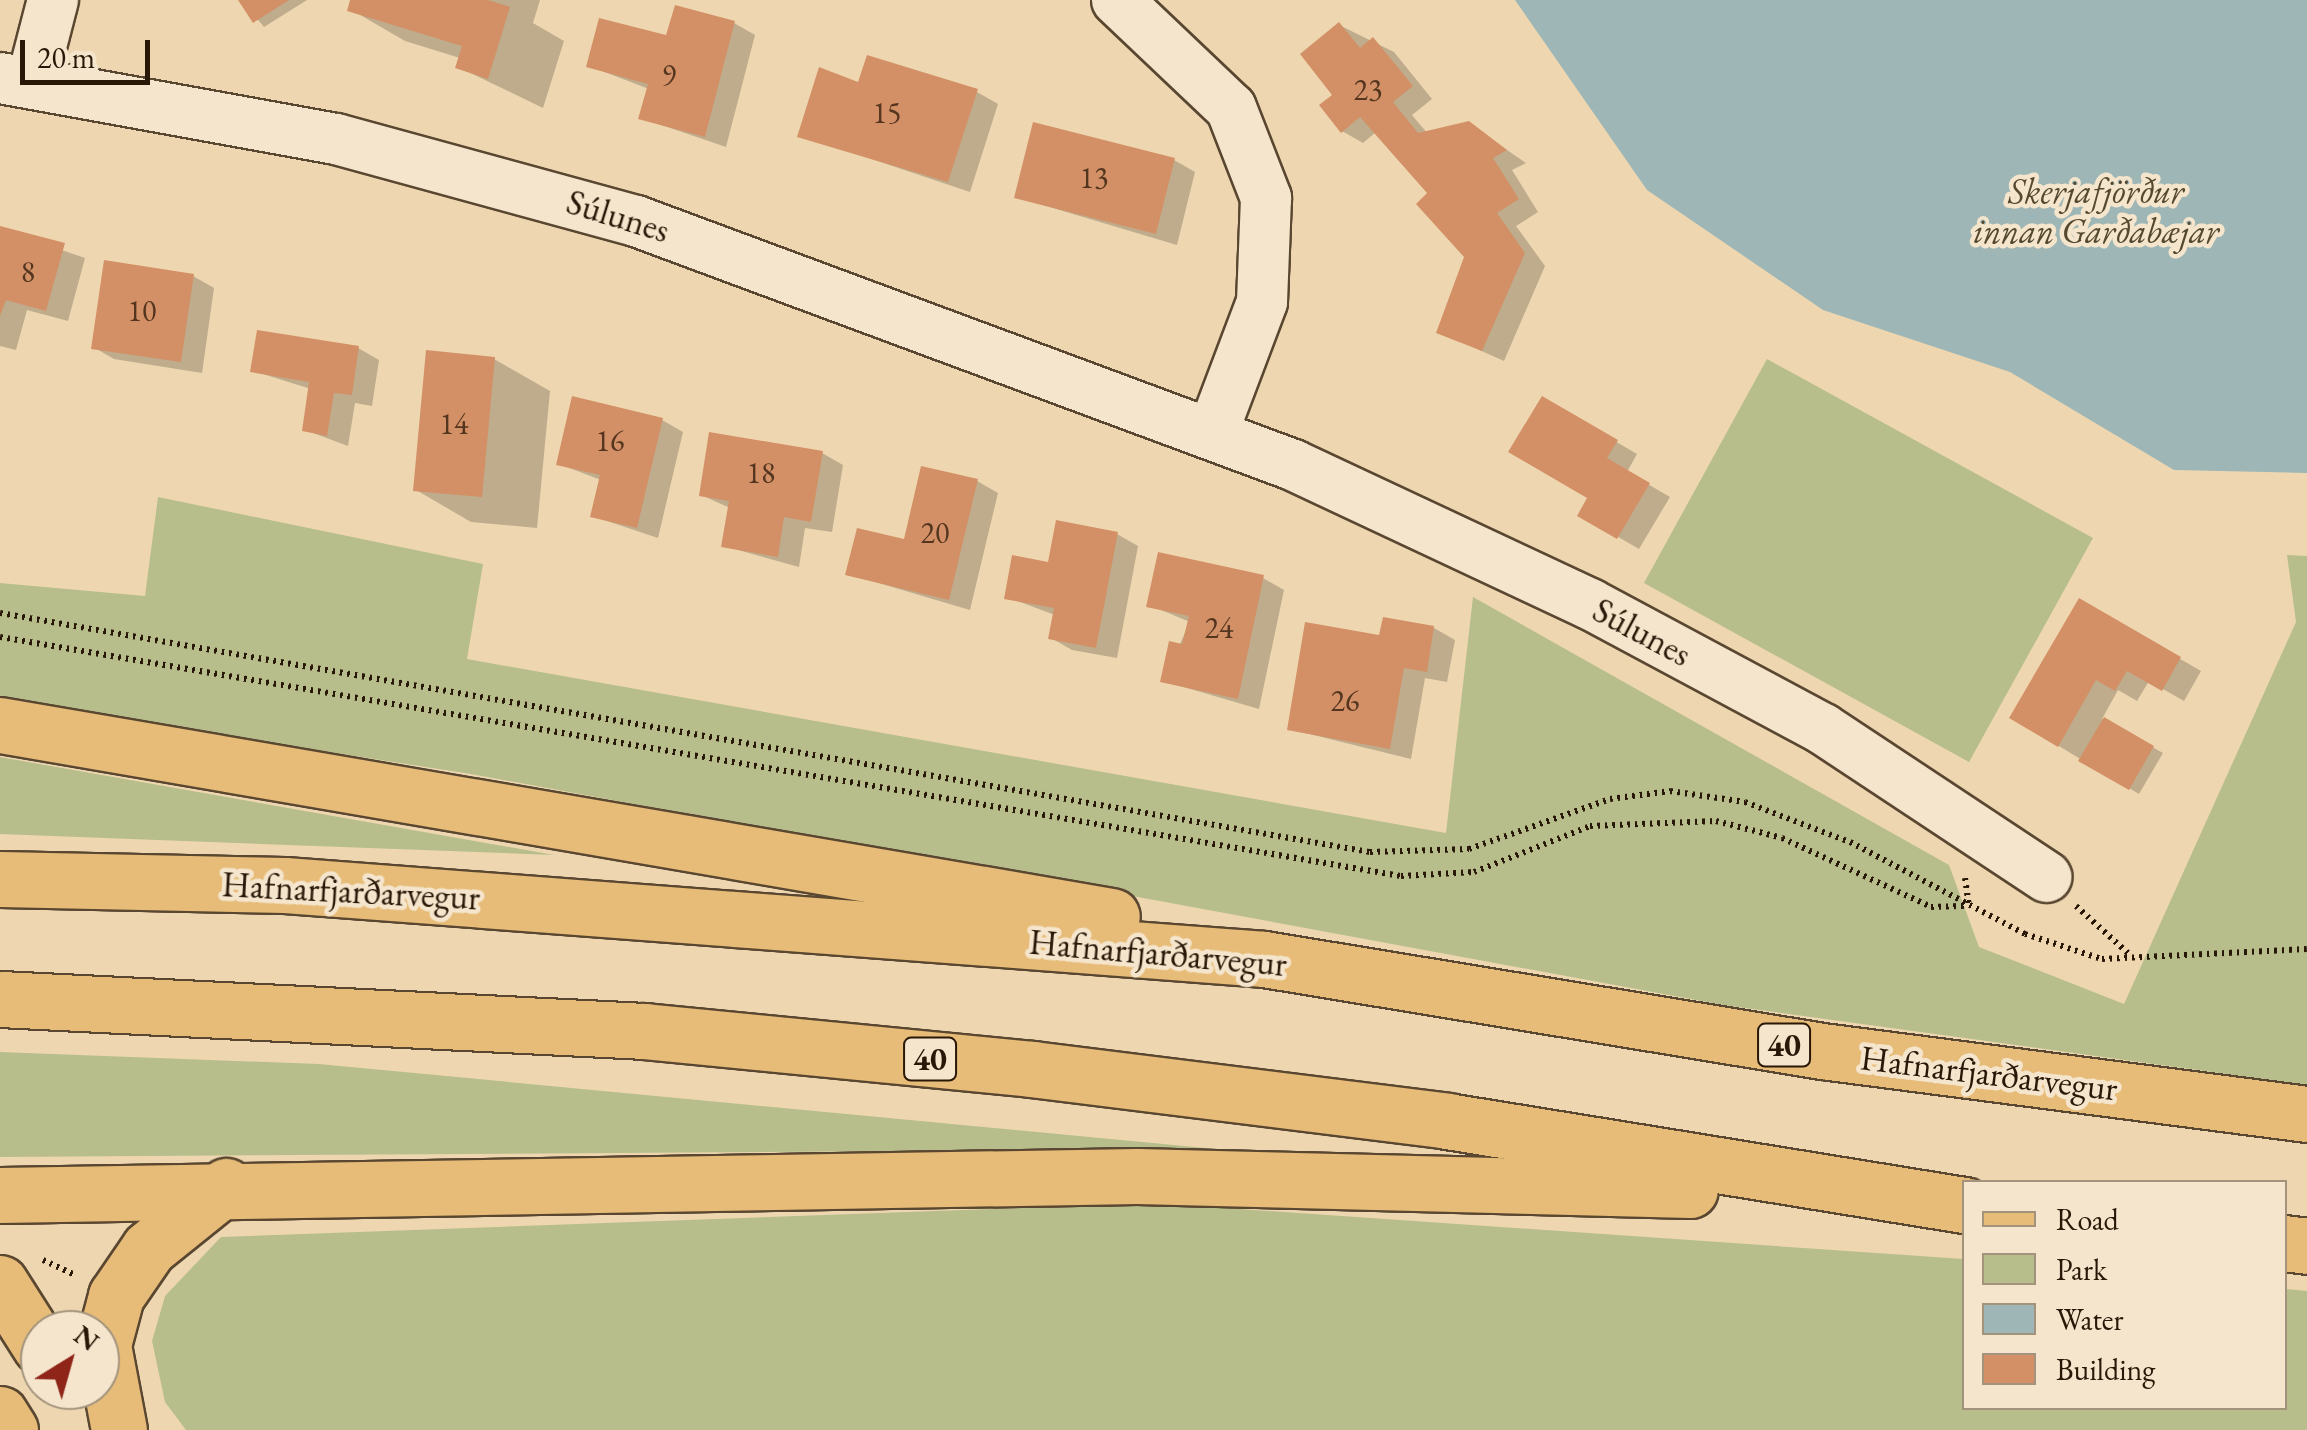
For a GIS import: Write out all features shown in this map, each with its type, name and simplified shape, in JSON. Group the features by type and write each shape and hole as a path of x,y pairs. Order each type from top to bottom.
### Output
{"main road":[{"path":"0,725 1098,912 1264,959"},
{"name":"Hafnarfjarðarvegur","path":"0,880 285,886 1264,959 1822,1051 2307,1114"},
{"name":"40","path":"0,999 644,1030 1032,1069 1447,1121 1853,1192 1962,1205"},
{"path":"0,1196 226,1186 1137,1176 1853,1192"},
{"path":"119,1430 104,1346 116,1296 149,1248 226,1186"},
{"path":"17,1270 29,1310"},
{"path":"0,1414 10,1430"}],"street":[{"path":"16,79 53,0"},
{"path":"1117,0 1221,94 1252,148 1266,198 1262,302 1212,434"},
{"name":"Súlunes","path":"16,79 336,139 602,210 1212,434 1590,604 1824,730 2047,877"}],"path":[{"path":"0,613 1370,852 1469,849 1655,793 1745,802 1806,821 1969,906 2058,947 2132,956 2307,949"},
{"path":"0,636 1401,876 1474,872 1590,826 1716,821 1799,845 1932,908 1969,906"},
{"path":"1964,876 1969,906"},
{"path":"2047,877 2132,956"},
{"path":"17,1270 81,1278"}],"green space":[{"path":"1767,359 2093,538 1969,762 1644,583"},
{"path":"158,497 483,564 467,659 1446,833 1473,597 1949,865 1979,947 2124,1004 2296,622 2287,555 2307,556 2307,1085 1723,1005 471,774 0,701 0,583 145,596"},
{"path":"0,757 554,855 0,834"},
{"path":"0,1052 319,1064 1216,1149 0,1157"},
{"path":"1154,1203 1962,1259 1962,1410 2287,1410 2287,1289 2307,1291 2307,1430 186,1430 165,1402 152,1341 165,1296 221,1237"}],"water":[{"name":"Skerjafjörður innan Garðabæjar","path":"1515,0 2307,0 2307,473 2174,470 2010,372 1823,310 1647,190"}],"building":[{"path":"238,0 289,0 253,23"},
{"path":"350,0 488,0 510,7 488,79 455,68 462,46 347,11"},
{"path":"675,5 735,21 705,137 638,119 648,84 586,67 599,18 666,35"},
{"path":"1339,22 1360,48 1373,37 1413,86 1393,102 1418,133 1469,121 1507,150 1493,158 1519,199 1497,213 1525,253 1482,351 1436,333 1464,257 1416,204 1427,193 1360,117 1341,133 1319,105 1332,95 1300,54"},
{"path":"867,55 978,89 948,182 797,137 819,67 858,82"},
{"path":"1033,122 1175,158 1156,234 1014,198"},
{"path":"0,226 65,243 46,311 6,300 0,316"},
{"path":"104,260 194,274 181,362 91,349"},
{"path":"257,330 359,346 352,395 334,393 327,436 302,431 309,382 250,372"},
{"path":"426,350 495,357 482,497 413,491"},
{"path":"572,396 663,418 637,528 590,517 600,475 556,465"},
{"path":"1542,396 1618,440 1607,458 1650,483 1617,539 1577,516 1587,498 1508,452"},
{"path":"709,432 823,451 811,522 784,517 778,557 721,547 729,501 699,496"},
{"path":"921,466 978,479 949,600 845,575 857,528 904,539"},
{"path":"1056,520 1118,532 1096,648 1048,639 1054,608 1004,599 1012,555 1048,562"},
{"path":"1158,552 1264,575 1238,699 1160,682 1169,641 1182,644 1189,616 1146,607"},
{"path":"2079,598 2181,657 2162,691 2127,671 2115,691 2096,680 2058,747 2009,718"},
{"path":"1383,617 1434,626 1427,672 1404,668 1390,749 1287,730 1305,622 1379,635"},
{"path":"2104,717 2154,746 2129,790 2078,761"}]}
